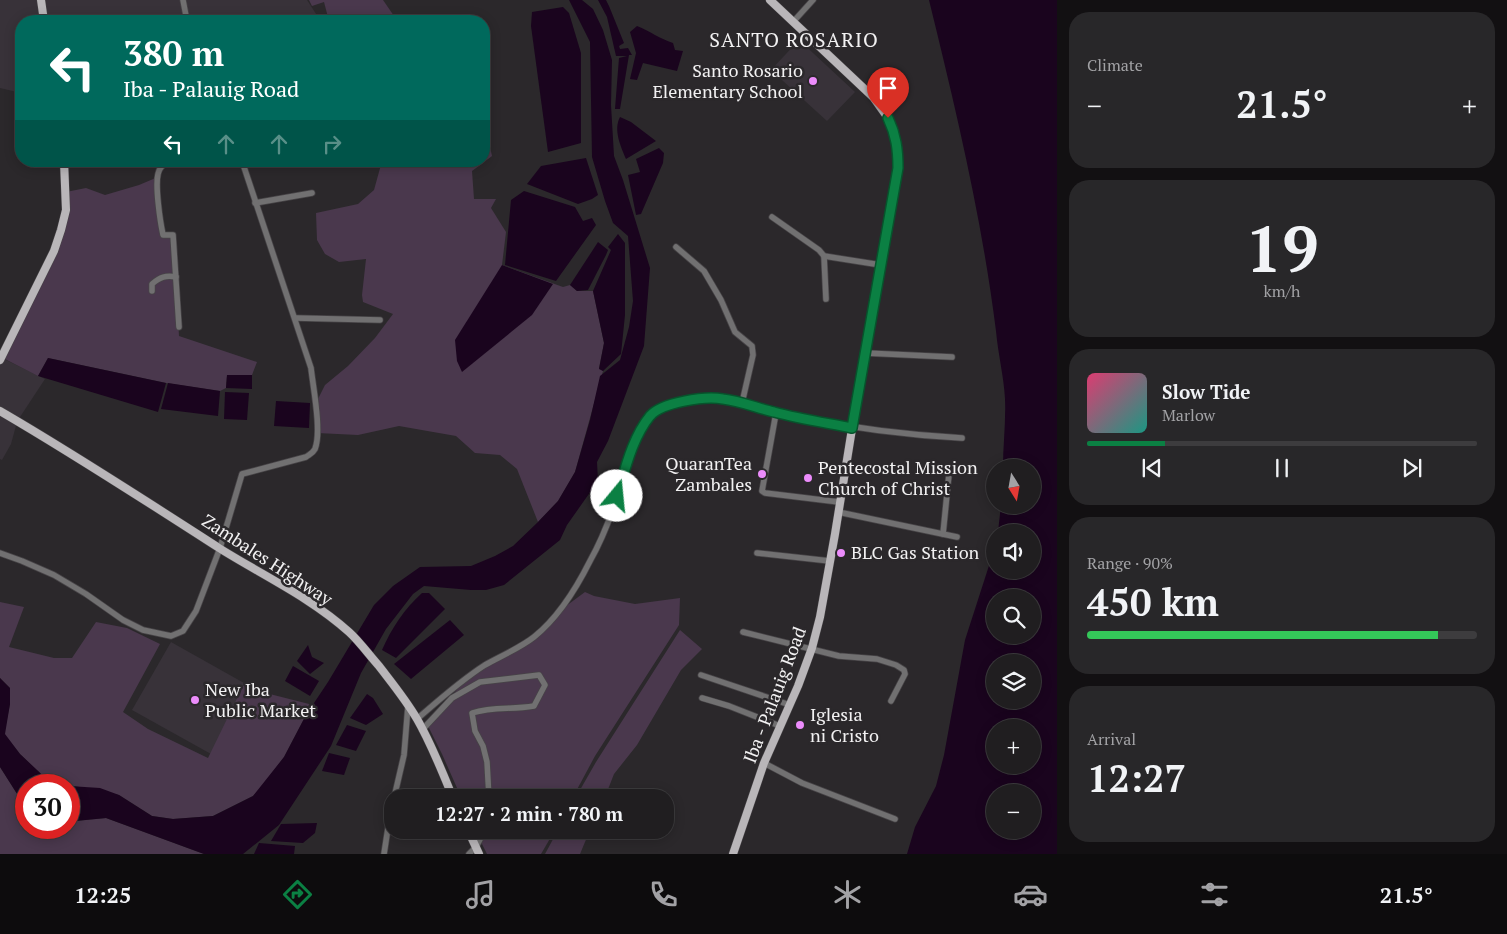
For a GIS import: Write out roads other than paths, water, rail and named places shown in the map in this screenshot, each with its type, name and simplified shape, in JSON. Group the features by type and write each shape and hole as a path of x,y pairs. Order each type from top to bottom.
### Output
{"main road":[{"path":"41,0 43,15"},
{"name":"Iba - Palauig Road","path":"733,854 764,763 790,705 812,648 820,617 836,534 839,502 898,168 898,149 894,131 888,118 873,97 770,0"},
{"path":"0,360 54,251 61,230 66,210 64,167"},
{"name":"Zambales Highway","path":"0,411 65,449 220,548 305,598 351,634 372,658 417,719 450,789"},
{"path":"472,839 477,851"}],"street":[{"path":"183,0 187,15"},
{"path":"793,22 813,0"},
{"path":"161,167 158,177 160,222 163,234 173,236 179,327"},
{"path":"0,553 54,575 86,594 123,620 143,630 170,636 184,631 190,622 220,548 242,474 306,457 316,447 316,403 311,368 244,167"},
{"path":"255,203 312,193"},
{"path":"772,217 819,250 824,256 826,299"},
{"path":"676,247 704,271 721,300 735,332 752,346 753,355 742,403"},
{"path":"824,256 881,265"},
{"path":"152,291 152,284 158,279 168,276 176,277"},
{"path":"295,318 380,320"},
{"path":"865,353 952,357"},
{"path":"417,719 457,684 533,638 561,610 590,561 612,511 635,442 650,416 658,409 672,404 701,399 722,398 776,413 852,428 908,435 962,438"},
{"path":"776,413 762,491 765,493 839,502"},
{"path":"943,534 948,474"},
{"path":"838,512 957,537"},
{"path":"757,553 830,561"},
{"path":"743,632 839,656 877,659 896,665 904,670 905,674 891,700"},
{"path":"422,730 452,698 480,682 539,675 545,685 534,706 516,709 500,707 472,713 475,731 483,746 487,762 488,789"},
{"path":"701,675 790,705"},
{"path":"702,698 729,706 780,726"},
{"path":"396,789 404,754 408,706"},
{"path":"764,763 802,783 895,819"},
{"path":"384,854 386,839"},
{"path":"469,854 477,851 482,839"}],"place":[{"name":"Santo Rosario Elementary School","path":"813,81"},
{"name":"QuaranTea Zambales","path":"762,474"},
{"name":"Pentecostal Mission Church of Christ","path":"808,478"},
{"name":"BLC Gas Station","path":"841,553"},
{"name":"New Iba Public Market","path":"195,700"},
{"name":"Iglesia ni Cristo","path":"800,725"}],"district":[{"name":"SANTO ROSARIO","path":"794,40"}]}
